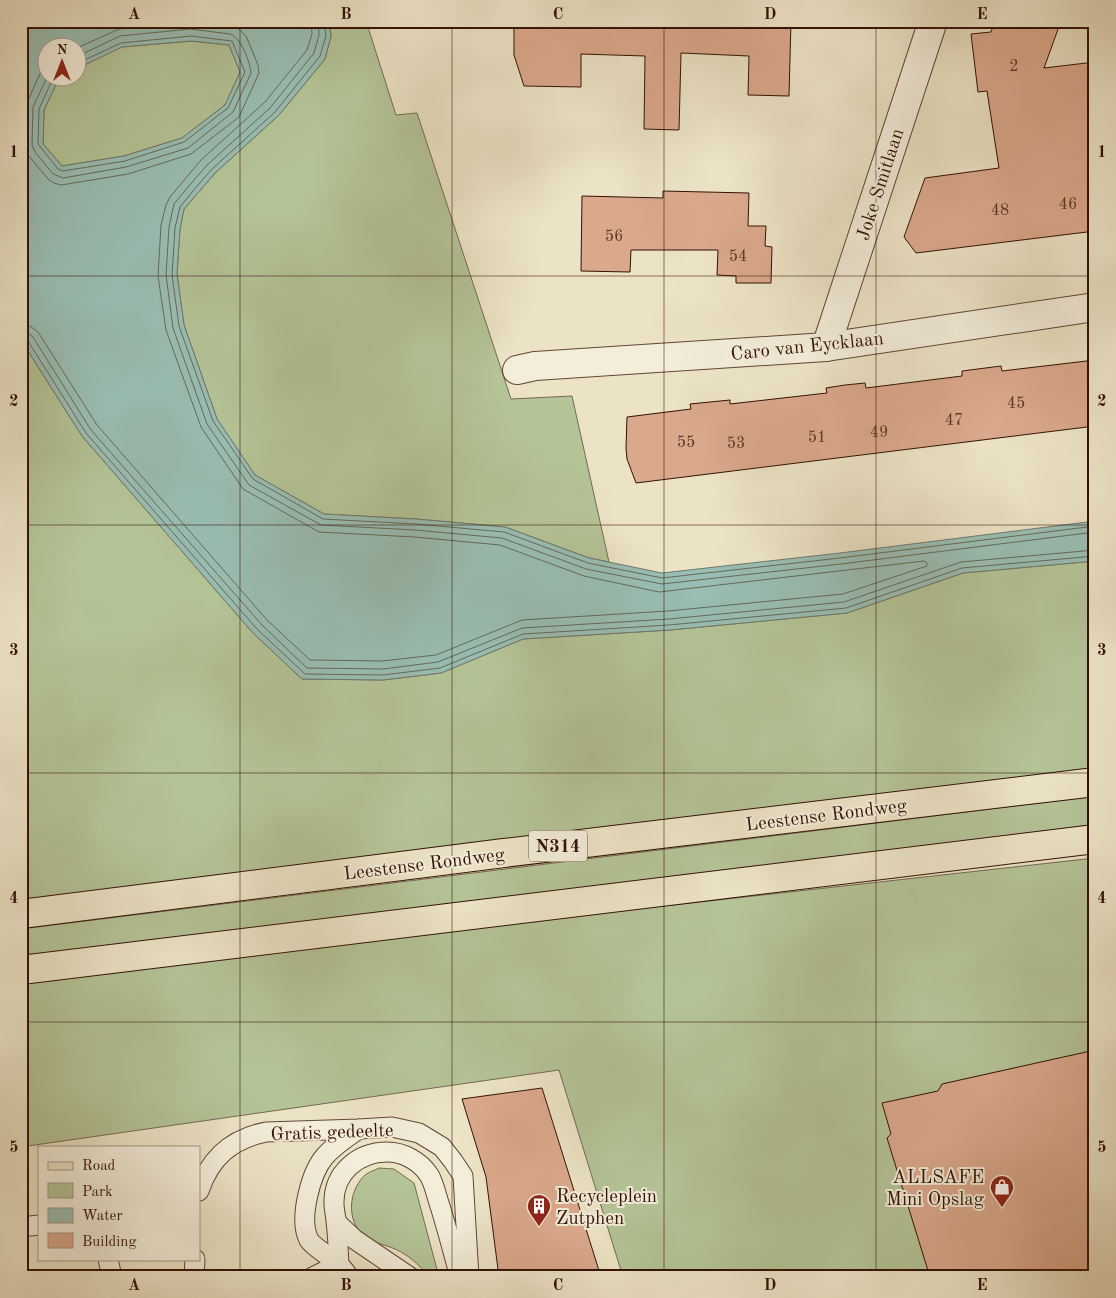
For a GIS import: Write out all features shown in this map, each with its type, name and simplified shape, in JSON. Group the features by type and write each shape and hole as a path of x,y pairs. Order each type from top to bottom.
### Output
{"main road":[{"name":"Leestense Rondweg","path":"21,914 1095,782"},
{"path":"21,970 1095,839"}],"street":[{"name":"Joke Smitlaan","path":"826,347 933,21"},
{"name":"Caro van Eycklaan","path":"517,370 535,366 826,347 1095,307"}],"lane":[{"name":"Gratis gedeelte","path":"200,1188 204,1176 218,1156 230,1146 252,1135 266,1132 359,1130 392,1127 419,1133 442,1147 462,1176 469,1277"},
{"path":"344,1271 310,1241 305,1224 306,1203 316,1168 325,1156 339,1143 359,1130"},
{"path":"344,1271 334,1204 336,1186 345,1170 362,1156 378,1152 392,1152 408,1156 420,1165 429,1176 460,1277"},
{"path":"336,1223 354,1239 410,1277"},
{"path":"21,1227 38,1225"},
{"path":"108,1260 112,1277"},
{"path":"194,1277 195,1260"},
{"path":"313,1277 344,1271"}],"green space":[{"path":"329,21 366,21 396,115 417,113 511,399 572,396 609,562 589,558 505,527 416,519 324,514 255,475 217,419 184,325 177,274 180,229 184,209 215,173 279,115 325,59 331,36"},
{"path":"191,41 229,45 240,72 225,105 182,138 124,156 62,166 43,144 44,110 54,88 88,88 88,63 121,47"},
{"path":"21,340 82,436 253,633 302,679 383,680 441,673 523,639 670,630 847,613 963,573 1095,561 1095,769 21,901"},
{"path":"1095,796 1095,828 21,961 21,929"},
{"path":"1095,858 1095,1277 623,1277 559,1070 21,1147 21,984 520,922"},
{"path":"379,1168 394,1169 414,1183 439,1277 430,1277 417,1263 402,1252 368,1239 356,1225 352,1208 355,1190 365,1175"}],"water":[{"path":"21,21 329,21 331,36 325,59 279,115 215,173 184,209 180,229 177,274 184,325 217,419 255,475 324,514 416,519 505,527 589,558 662,573 1095,521 1095,561 963,573 847,613 670,630 523,639 441,673 383,680 302,679 253,633 82,436 21,340","holes":["38,38 88,38 88,63 122,47 191,41 229,45 240,72 225,105 182,138 124,156 62,166 43,144 44,110 54,88 38,88"]}],"building":[{"path":"514,21 791,21 789,96 748,95 749,56 681,53 679,130 644,129 645,56 581,54 581,87 524,86 514,55"},
{"path":"995,21 1061,21 1044,68 1095,62 1095,231 916,253 904,237 925,178 999,168 987,91 978,92 971,34 991,32"},
{"path":"663,191 749,193 748,226 766,226 765,246 772,247 771,283 736,283 736,276 717,275 718,250 631,250 630,272 581,271 582,196 663,198"},
{"path":"1095,360 1095,426 636,483 627,459 627,417 691,409 690,404 730,400 730,404 827,393 826,388 845,385 865,383 866,388 962,376 962,371 1001,366 1002,371"},
{"name":"ALLSAFE Mini Opslag","path":"1095,1050 1095,1277 930,1277 887,1138 891,1134 882,1103 938,1091 942,1084"},
{"name":"Recycleplein Zutphen","path":"542,1088 601,1277 499,1277 486,1177 462,1099"}],"place":[{"name":"ALLSAFE Mini Opslag","path":"1002,1208"},
{"name":"Recycleplein Zutphen","path":"539,1227"}]}
